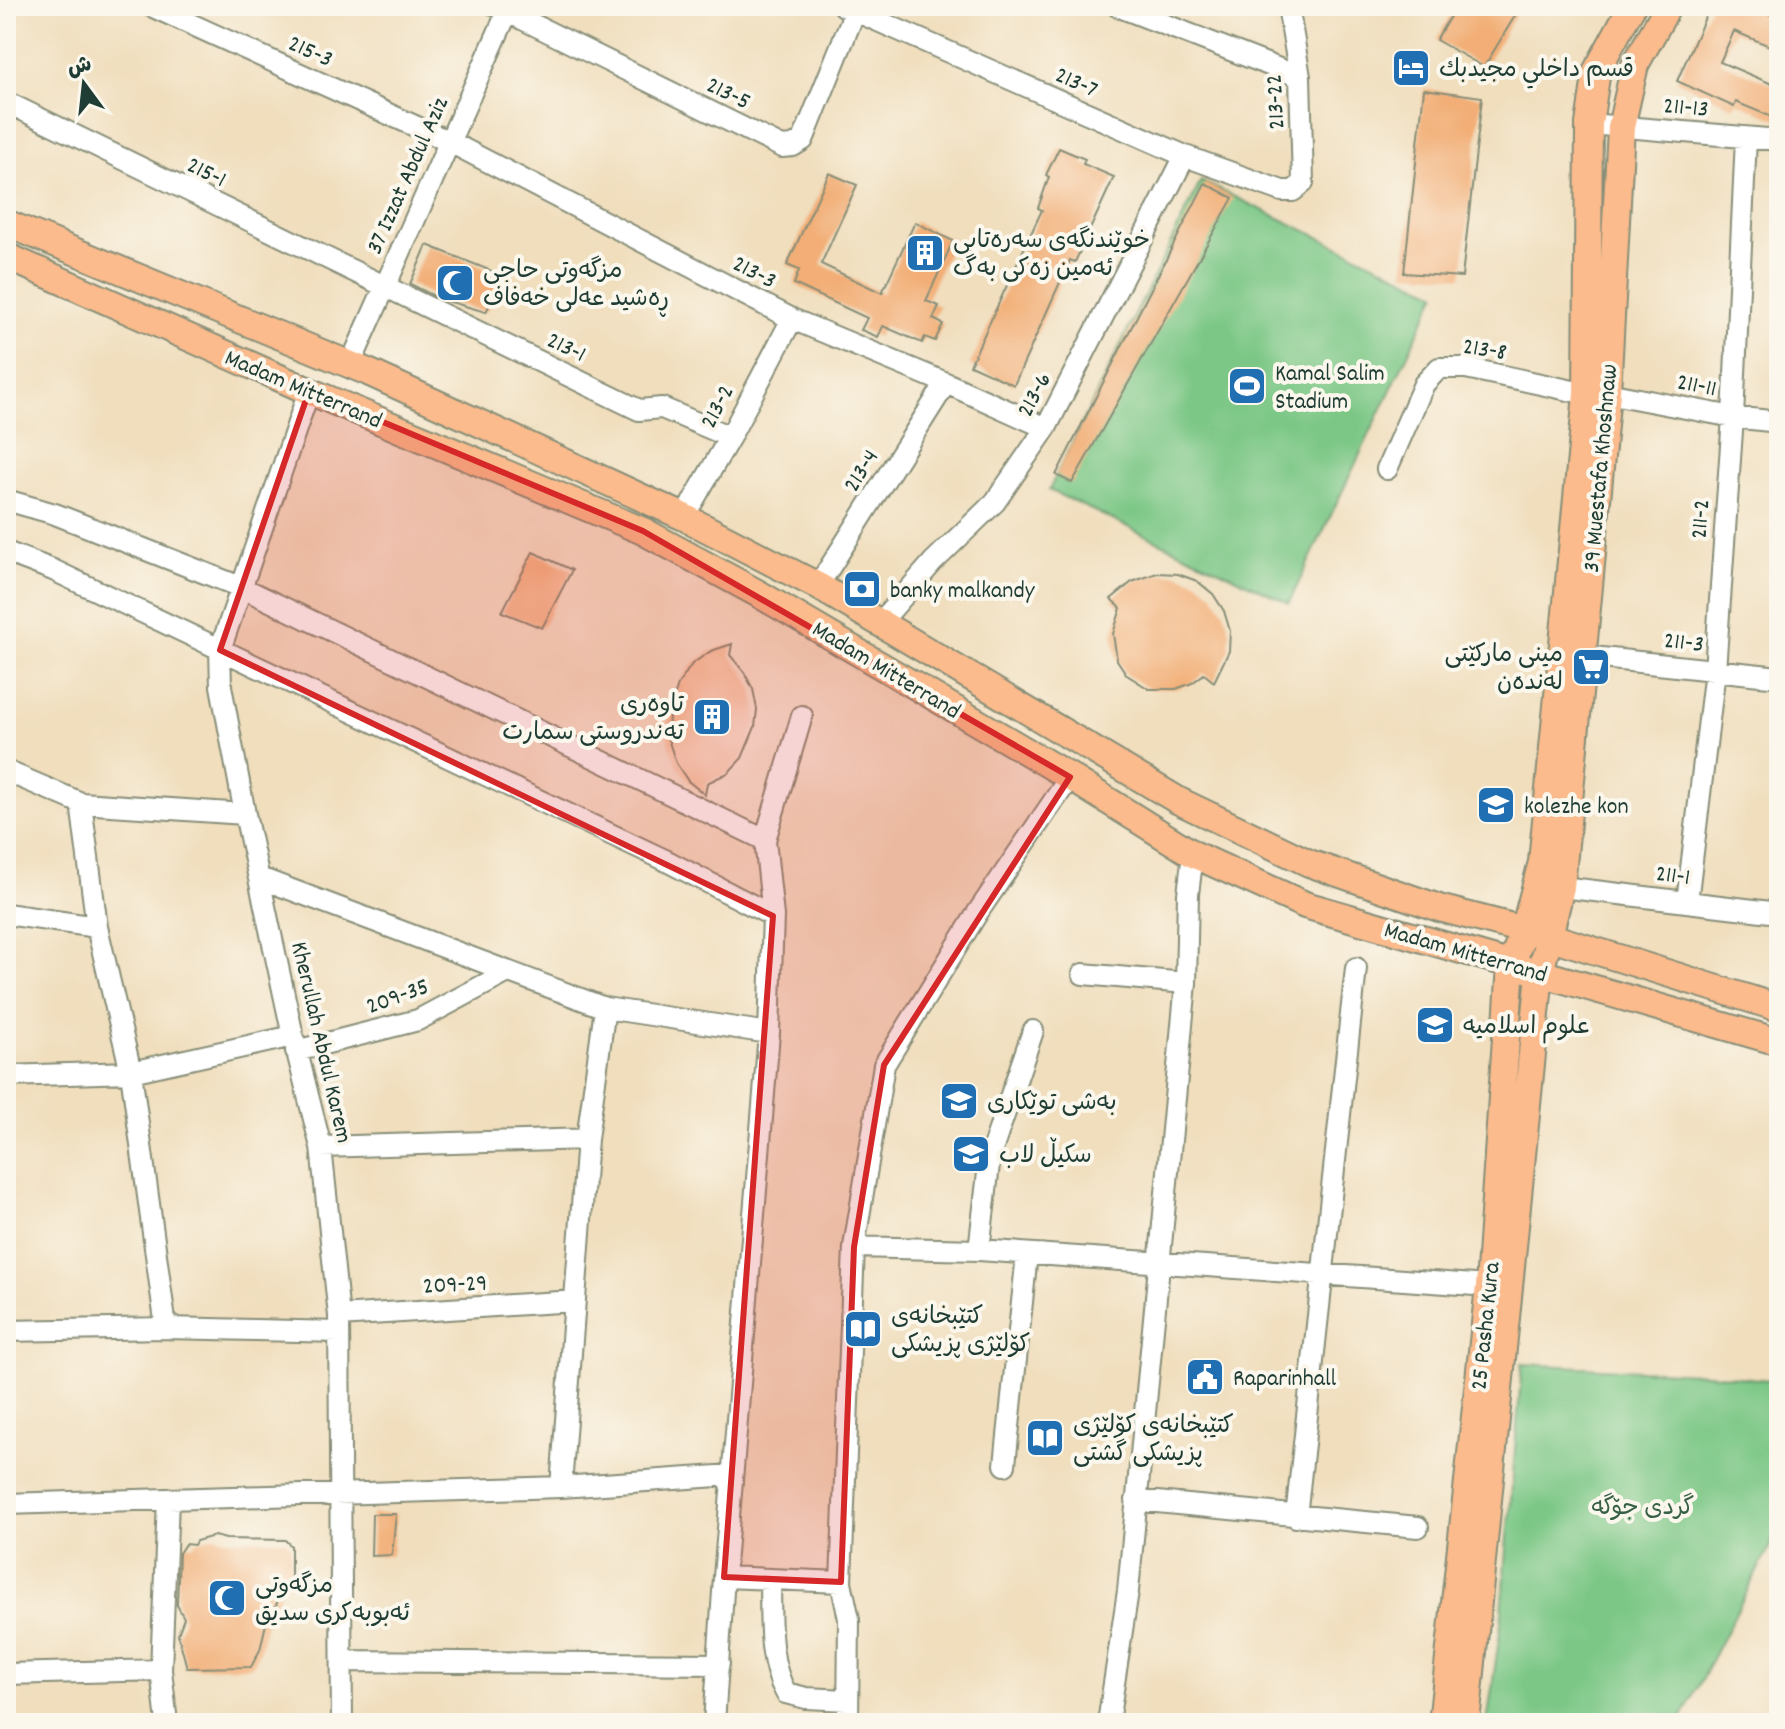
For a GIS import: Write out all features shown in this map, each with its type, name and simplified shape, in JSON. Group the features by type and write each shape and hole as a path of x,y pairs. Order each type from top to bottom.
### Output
{"main road":[{"name":"39 Muestafa Khoshnaw","path":"1551,937 1561,887 1583,656 1597,393 1589,124 1597,70 1632,6"},
{"name":"39 Muestafa Khoshnaw","path":"1524,930 1542,862 1597,393 1621,127 1635,65 1668,6"},
{"name":"Madam Mitterrand","path":"6,223 350,365 684,517 818,586 1179,801 1309,863 1439,908 1551,937 1779,1008"},
{"name":"Madam Mitterrand","path":"6,256 309,391 643,531 759,594 1070,777 1193,854 1305,905 1779,1042"},
{"name":"25 Pasha Kura","path":"1442,1723 1489,1286 1511,965 1524,930"},
{"name":"25 Pasha Kura","path":"1466,1723 1540,973 1551,937"}],"street":[{"name":"215-3","path":"151,6 450,142"},
{"path":"1117,6 1300,77"},
{"name":"213-22","path":"1288,6 1300,77 1303,183 1293,191"},
{"name":"37 Izzat Abdul Aziz","path":"350,365 450,142 505,8"},
{"name":"213-5","path":"505,8 782,147 793,146 803,140 850,9"},
{"name":"213-7","path":"850,9 1185,156 1282,191 1293,191"},
{"name":"215-1","path":"6,102 385,287"},
{"name":"211-13","path":"1589,124 1779,140"},
{"name":"211-2","path":"1687,902 1715,670 1733,417 1746,138"},
{"name":"213-3","path":"450,142 792,319 1046,428"},
{"name":"213-6","path":"880,623 933,562 995,502 1046,428 1185,156"},
{"name":"213-1","path":"385,287 639,410 662,408 730,437"},
{"name":"213-2","path":"684,517 792,319"},
{"name":"213-8","path":"1387,469 1424,384 1439,368 1466,368 1597,393"},
{"name":"213-4","path":"818,586 946,383"},
{"name":"Kherullah Abdul Karem","path":"309,391 220,650 221,686 245,814 294,1043 321,1147 339,1324 342,1723"},
{"name":"211-11","path":"1597,393 1779,422"},
{"path":"6,500 55,514 243,588 765,840"},
{"path":"6,552 53,570 665,860 773,916"},
{"name":"211-3","path":"1583,656 1779,677"},
{"path":"714,1723 769,1033 773,916 765,840 802,716"},
{"path":"6,771 81,803 245,814"},
{"path":"848,1723 849,1619 841,1582 854,1247 884,1065 978,912 1070,777"},
{"path":"81,803 97,927 131,1072 166,1328"},
{"path":"1108,1723 1128,1591 1186,983 1188,894 1193,854"},
{"path":"260,878 605,1008 769,1033"},
{"name":"211-1","path":"1561,887 1779,913"},
{"path":"6,914 97,927"},
{"path":"1296,1517 1356,968"},
{"name":"209-35","path":"7,1077 131,1072 418,1020 508,972"},
{"path":"1083,974 1186,983"},
{"path":"561,1487 587,1139 605,1008"},
{"path":"979,1250 990,1156 1033,1031"},
{"path":"321,1147 587,1139"},
{"path":"854,1247 979,1250 1489,1286"},
{"path":"1005,1465 1027,1254"},
{"name":"209-29","path":"6,1331 339,1324 575,1301"},
{"path":"6,1504 561,1487 732,1475"},
{"path":"167,1723 161,1670 168,1500"},
{"path":"1136,1500 1418,1527"},
{"path":"724,1577 841,1582"},
{"path":"770,1579 773,1658 778,1680 786,1693 806,1698 848,1700"},
{"path":"342,1661 719,1664"},
{"path":"6,1674 161,1670"}],"highlighted area":[{"path":"309,391 643,531 1070,777 884,1065 854,1247 841,1582 724,1577 773,916 220,650"}],"green space":[{"name":"Kamal Salim Stadium","path":"1201,181 1437,293 1289,603 1049,490"},
{"name":"گردی جۆگە","path":"1522,1364 1697,1373 1779,1381 1779,1529 1679,1723 1487,1723 1501,1624"}],"building":[{"path":"1456,6 1521,6 1484,67 1436,40"},
{"path":"1710,6 1750,6 1779,18 1779,50 1734,31 1720,62 1779,87 1779,120 1736,102 1734,107 1677,81"},
{"path":"1424,89 1482,97 1462,277 1404,273"},
{"path":"1059,148 1085,159 1083,164 1114,177 1075,262 1070,260 1014,385 970,365 1042,210 1038,208 1049,177 1046,175"},
{"name":"خوێندنگەی سەرەتایی ئەمین زەکی بەگ","path":"829,173 857,185 821,264 882,293 915,222 953,241 926,301 939,306 933,319 943,324 935,341 925,337 922,343 883,326 878,337 861,330 867,318 794,284 799,270 787,265"},
{"path":"1205,183 1233,198 1072,483 1056,475"},
{"name":"مزگەوتی حاجی ڕەشید عەلی خەفاف","path":"427,245 504,276 486,312 440,299 410,284"},
{"path":"533,552 572,570 542,628 502,612"},
{"path":"1157,573 1178,574 1197,581 1213,594 1224,611 1230,631 1229,651 1214,682 1204,674 1176,689 1149,689 1127,675 1117,660 1113,634 1121,608 1111,599 1132,582"},
{"name":"تاوەری تەندروستی سمارت","path":"732,644 730,655 753,689 757,709 755,727 742,758 728,773 707,783 705,795 688,781 676,763 668,739 669,713 678,685 692,664 711,651"},
{"path":"372,1514 396,1514 392,1555 371,1556"},
{"name":"مزگەوتی ئەبوبەکری سدیق","path":"214,1536 285,1540 291,1546 291,1582 281,1589 276,1606 268,1615 260,1650 251,1667 187,1668 178,1634 184,1618 177,1605 179,1553 185,1544 194,1545 196,1541"}],"place":[{"name":"قسم داخلي مجيدبك","path":"1411,68"},
{"name":"خوێندنگەی سەرەتایی ئەمین زەکی بەگ","path":"925,253"},
{"name":"مزگەوتی حاجی ڕەشید عەلی خەفاف","path":"455,283"},
{"name":"Kamal Salim Stadium","path":"1247,386"},
{"name":"banky malkandy","path":"862,589"},
{"name":"مینی ماركێتی لە‌ندە‌ن","path":"1591,667"},
{"name":"تاوەری تەندروستی سمارت","path":"712,717"},
{"name":"kolezhe kon","path":"1496,805"},
{"name":"علوم اسلاميه","path":"1435,1025"},
{"name":"بە‌شی توێكاری","path":"959,1101"},
{"name":"سكیڵ لاب","path":"971,1154"},
{"name":"كتێبخانە‌ی كۆلێژی پزیشكی","path":"863,1329"},
{"name":"Raparinhall","path":"1205,1377"},
{"name":"کتێبخانەی کۆلێژی پزیشکی گشتی","path":"1045,1438"},
{"name":"مزگەوتی ئەبوبەکری سدیق","path":"227,1598"}]}
